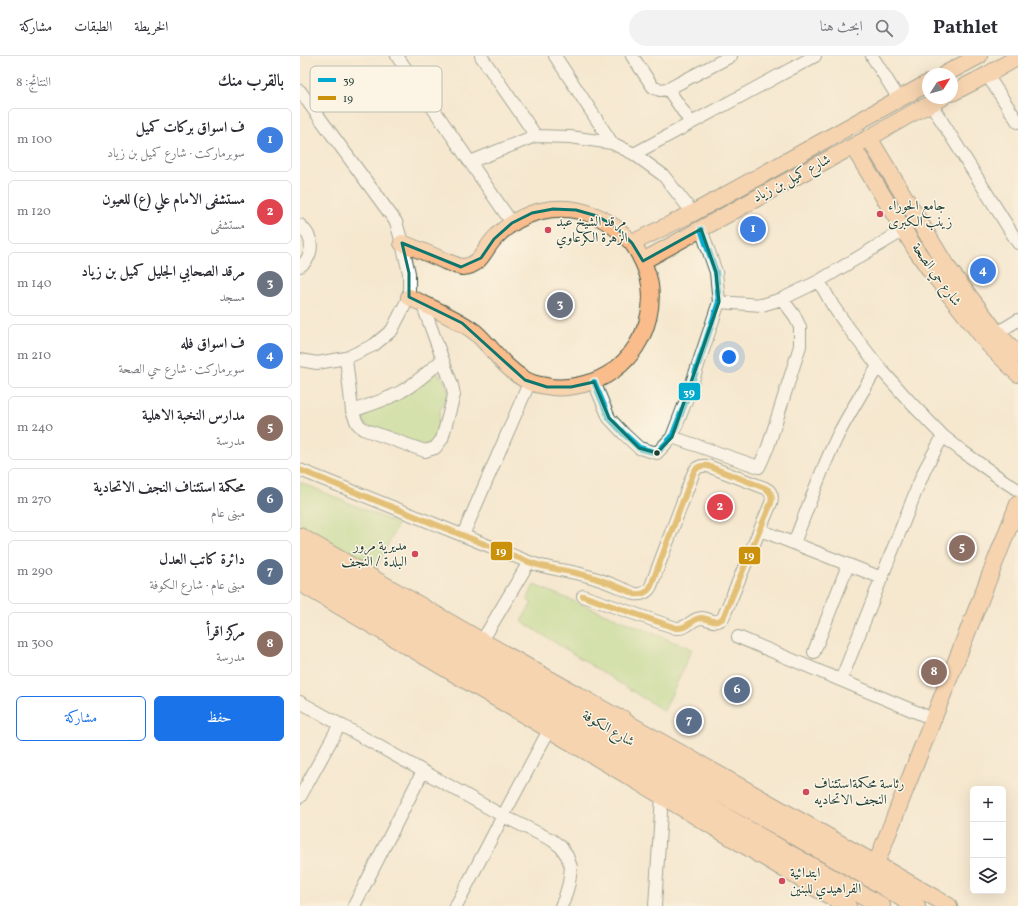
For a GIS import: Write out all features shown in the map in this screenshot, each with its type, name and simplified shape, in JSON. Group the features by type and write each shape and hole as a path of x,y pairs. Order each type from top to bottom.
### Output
{"highway":[{"name":"شارع الكوفة","path":"300,552 879,883 916,906"},
{"name":"شارع الكوفة","path":"300,569 608,747 787,853 881,906"},
{"path":"622,719 637,746"},
{"path":"577,746 608,747"},
{"path":"759,854 787,853"}],"main road":[{"path":"957,68 979,56"},
{"path":"958,90 988,75 1018,57"},
{"name":"شارع كميل بن زياد","path":"632,243 693,213 922,86"},
{"name":"شارع كميل بن زياد","path":"643,261 930,104"},
{"name":"شارع حي الصحة","path":"869,138 945,264 997,333 1018,354"},
{"name":"شارع حي الصحة","path":"853,147 916,250 930,270 989,345 1018,374"},
{"path":"799,154 796,162 798,167 801,170 806,171"},
{"path":"772,169 780,171 783,176 782,182 779,186"},
{"path":"402,243 461,267 472,265 481,258 494,239 512,223 532,213 553,209 576,210 597,216 616,228 632,243 643,261 650,285 650,309 644,332 632,353 615,370 594,382 571,387 548,386 525,380 505,364 476,334 462,323 416,300"},
{"path":"916,250 925,253 930,249 931,242"},
{"path":"930,270 932,262 939,260 943,261 945,264"},
{"path":"880,866 933,719 1018,504"},
{"path":"880,866 1018,532"},
{"path":"300,536 949,906"},
{"path":"300,583 848,906"}],"street":[{"path":"397,56 404,66"},
{"path":"481,56 536,136"},
{"path":"555,56 612,143"},
{"path":"632,56 653,87 660,90 668,89 709,61 731,56"},
{"path":"634,154 815,56"},
{"path":"872,56 899,99"},
{"path":"988,75 1018,122"},
{"path":"668,89 691,123"},
{"path":"300,91 310,105"},
{"path":"938,104 1018,243"},
{"path":"315,112 396,222 416,300 452,385 454,396 442,439 435,448 425,451 364,429 357,423 352,411 346,358"},
{"path":"436,112 512,223"},
{"path":"470,162 536,136 570,137 612,143 634,154 663,175 693,213"},
{"path":"300,225 308,234 311,247 309,257 300,266"},
{"path":"594,382 609,418 639,448 657,453 672,437 687,398 719,302 716,272 701,230"},
{"path":"719,302 762,305 782,299 819,281 904,230"},
{"path":"819,281 832,306 847,326 878,366 910,402 943,436 981,466 1018,490"},
{"path":"672,437 759,467 768,447 800,346 800,328 794,315 782,299"},
{"path":"300,360 317,363 346,358 374,345 392,330 416,300"},
{"path":"997,333 1018,320"},
{"path":"352,411 402,392 442,360"},
{"path":"794,543 814,489 838,437 857,400 878,366"},
{"path":"463,535 530,381"},
{"path":"841,680 918,486 943,436"},
{"path":"300,470 529,562 550,569 586,575 635,594 646,592 651,586 693,474 697,468 704,465 708,466 768,489 772,496 772,500 760,530 722,618 718,621 715,622 702,618 695,620 686,627 676,628 583,596"},
{"path":"760,530 882,578"},
{"path":"482,641 529,562"},
{"path":"814,652 848,565"},
{"path":"738,637 933,719"},
{"path":"300,702 503,816 552,840 561,847 567,856 571,867 569,883 561,906"},
{"path":"300,797 340,724"},
{"path":"456,906 549,730"},
{"path":"354,906 423,771"},
{"path":"654,906 662,796"}],"highlighted area":[{"path":"553,209 576,210 597,216 616,227 632,243 643,261 701,229 716,272 719,302 672,437 657,453 639,448 609,418 594,382 571,387 547,387 525,380 462,323 409,297 409,273 402,243 461,267 481,258 494,239 512,223 532,213"}],"green space":[{"path":"435,371 444,381 448,390 448,396 440,410 437,437 431,443 422,445 365,425 360,413"},
{"path":"300,482 398,524 376,569 300,527"},
{"path":"534,585 692,649 664,711 521,621 532,603 527,600"}],"transit line":[{"name":"39","path":"594,382 609,418 639,448 657,453 672,437 687,398 719,302 716,272 701,229"},
{"name":"19","path":"300,470 529,562 591,577 610,583 635,594 642,593 651,586 693,474 697,468 701,466 708,466 765,488 770,492 772,496 771,503 723,618 720,620 715,621 698,618 684,627 676,628 583,596"}],"place":[{"name":"جامع الحوراء زينب الكبرى","path":"880,214"},
{"name":"ف اسواق بركات كميل","path":"753,229"},
{"name":"مرقد الشيخ عبد الزهرة الكرعاوي","path":"548,230"},
{"name":"ف اسواق فله","path":"983,271"},
{"name":"مرقد الصحابي الجليل كميل بن زياد","path":"560,305"},
{"name":"مستشفى الامام علي (ع) للعيون","path":"720,507"},
{"name":"مدارس النخبة الاهلية","path":"962,548"},
{"name":"مديرية مرور البلدة / النجف","path":"415,554"},
{"name":"مركز اقرأ","path":"934,672"},
{"name":"محكمة استئناف النجف الاتحادية","path":"737,690"},
{"name":"دائرة كاتب العدل","path":"689,721"},
{"name":"رئاسة محكمةاستئناف النجف الاتحاديه","path":"806,792"},
{"name":"ابتدائية الفراهيدي للبنين","path":"782,881"}]}
